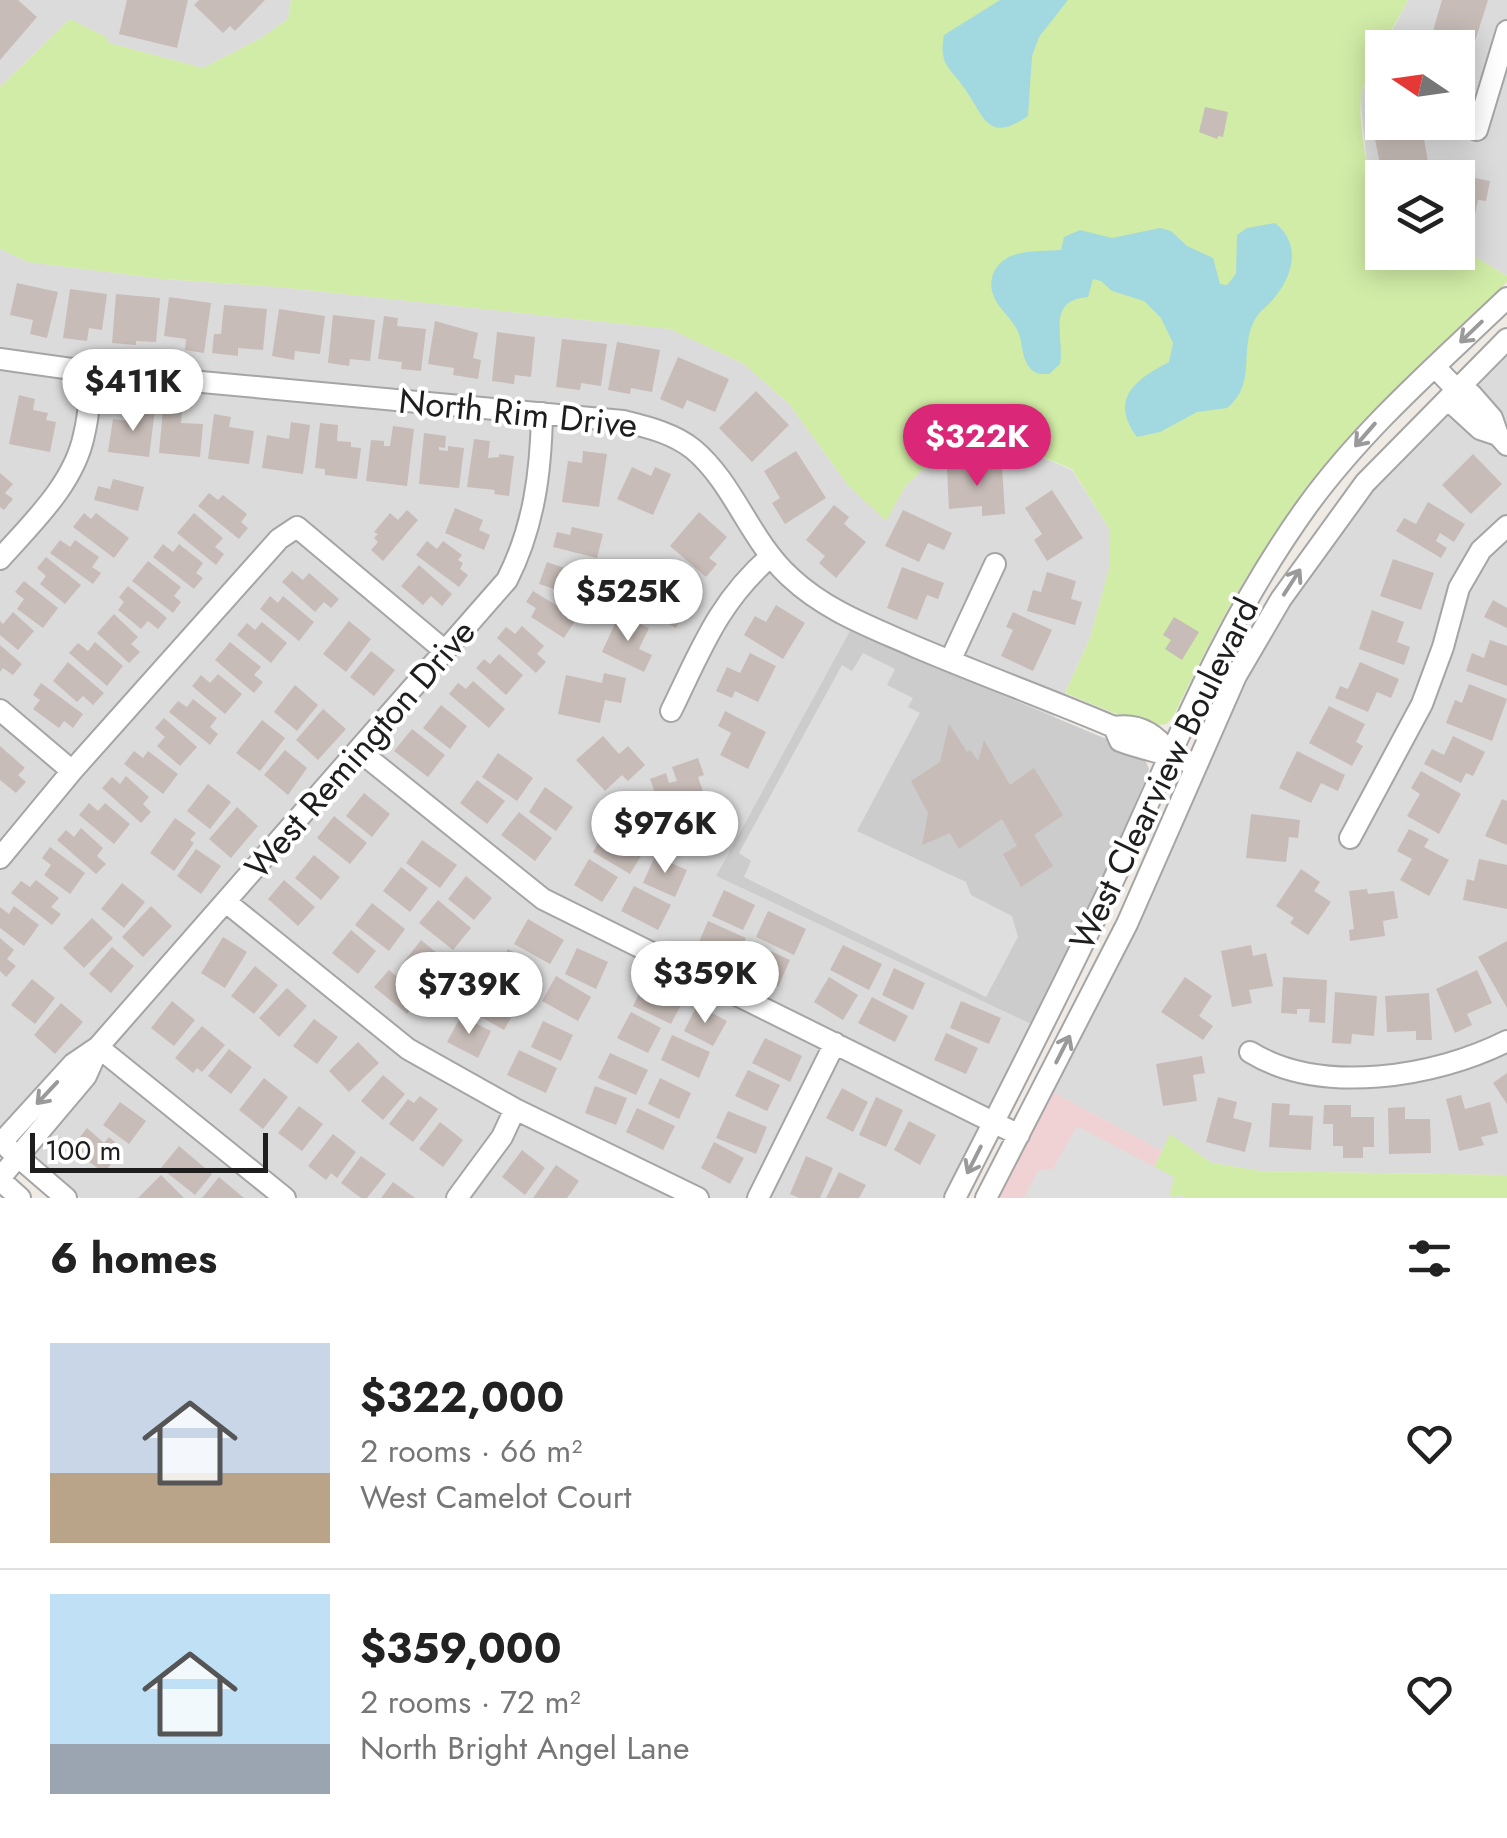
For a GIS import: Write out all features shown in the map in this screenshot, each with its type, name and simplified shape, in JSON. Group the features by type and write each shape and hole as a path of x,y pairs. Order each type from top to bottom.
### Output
{"street":[{"path":"1476,130 1507,32"},
{"name":"West Clearview Boulevard","path":"954,1198 1097,916 1196,694 1254,586 1309,503 1372,426 1507,298"},
{"name":"West Clearview Boulevard","path":"986,1198 1126,924 1222,706 1281,600 1339,516 1396,450 1507,339"},
{"name":"North Rim Drive","path":"0,358 93,372 623,421 657,429 693,449 718,477 771,556 825,605 1114,728 1120,741 1150,753 1169,752 1195,764"},
{"path":"1435,367 1456,389 1471,394 1492,418 1502,440"},
{"path":"0,559 63,484 76,461 84,438 93,372"},
{"name":"West Remington Drive","path":"4,1158 73,1064 98,1047 506,580 522,550 537,485 542,413"},
{"path":"1350,838 1422,704 1459,588 1481,550 1507,526"},
{"path":"0,858 279,538 297,527 445,651"},
{"path":"671,711 720,610 771,556"},
{"path":"950,661 995,564"},
{"path":"0,710 72,771"},
{"path":"358,750 544,898 1020,1135"},
{"path":"226,902 408,1049 516,1109 698,1198"},
{"path":"1250,1052 1292,1072 1393,1075 1440,1068 1507,1040"},
{"path":"758,1198 835,1043"},
{"path":"98,1047 285,1198"},
{"path":"457,1198 502,1137 516,1109"},
{"path":"4,1158 20,1198"},
{"path":"4,1158 66,1198"}],"shaded area":[{"path":"0,0 291,0 288,19 203,68 108,43 70,19 0,87"},
{"path":"1408,0 1507,0 1507,276 1475,256 1475,160 1367,160 1360,95 1365,85 1365,140 1475,140 1475,30 1393,30"},
{"path":"0,249 28,262 164,279 278,287 670,329 744,364 789,404 848,485 886,520 906,485 938,456 1004,441 1072,470 1110,530 1110,566 1090,638 1054,717 850,632 716,876 1031,1024 942,1198 80,1198 0,1130"},
{"path":"1507,348 1507,1175 1261,1171 1212,1163 1170,1135 1162,1151 1051,1091 1236,697 1275,623 1387,468"},
{"path":"850,631 1135,751 1146,762 1149,769 1143,785 1095,897 1031,1024 716,876"},
{"path":"863,653 895,669 887,685 913,698 908,707 920,713 857,831 966,882 971,895 1012,916 1018,937 986,997 744,877 751,861 739,853 842,665 852,671"},
{"path":"1051,1091 1162,1151 1140,1198 996,1198"},
{"path":"1077,1126 1174,1177 1170,1194 1184,1195 1183,1198 1024,1198 1038,1170 1053,1169"}],"green space":[{"path":"291,0 1408,0 1392,30 1365,30 1361,120 1367,160 1365,270 1475,270 1475,256 1507,276 1507,282 1411,376 1320,476 1240,587 1174,715 1167,724 1146,726 1065,693 1090,638 1110,565 1110,530 1072,469 1004,441 939,456 906,485 886,521 848,485 789,404 744,364 670,329 278,287 164,279 28,262 0,249 0,87 70,19 106,37 109,43 203,68 288,19"},
{"path":"1170,1134 1212,1163 1261,1171 1507,1175 1507,1198 1140,1198"}],"water":[{"path":"1000,0 1068,0 1039,37 1032,56 1028,116 1005,127 996,127 984,119 943,54 944,35"},
{"path":"1275,223 1289,240 1290,269 1281,289 1254,321 1245,378 1236,399 1227,408 1197,412 1160,432 1137,437 1125,411 1130,391 1137,383 1169,362 1173,343 1161,318 1144,301 1112,291 1093,279 1088,297 1066,305 1062,313 1060,364 1049,374 1041,374 1027,363 1019,334 992,291 994,273 1007,258 1024,252 1061,250 1064,237 1080,230 1112,238 1160,228 1171,231 1187,246 1213,258 1220,284 1227,285 1236,274 1237,235 1247,228"}],"building":[{"path":"0,0 18,0 37,17 0,60"},
{"path":"127,0 188,0 177,48 119,34"},
{"path":"199,0 265,0 235,31 230,26 223,33 194,5"},
{"path":"1442,0 1488,0 1475,41 1475,30 1433,30"},
{"path":"1205,107 1228,112 1223,137 1217,139 1199,132"},
{"path":"1375,140 1424,140 1428,160 1379,160"},
{"path":"1475,178 1490,181 1486,201 1478,200 1475,214"},
{"path":"17,283 58,292 47,338 30,334 33,320 10,315"},
{"path":"70,289 107,294 102,330 89,328 87,341 63,338"},
{"path":"116,294 160,298 156,342 112,343"},
{"path":"169,297 211,303 204,353 185,350 186,339 164,336"},
{"path":"224,305 267,309 263,350 238,348 238,356 212,353 214,334 221,334"},
{"path":"279,309 325,316 320,354 295,351 294,360 272,356"},
{"path":"333,315 375,320 370,361 350,359 349,366 328,363"},
{"path":"384,316 398,318 397,326 426,329 421,371 401,369 402,362 378,359"},
{"path":"435,321 478,333 473,358 481,360 478,379 453,375 454,368 428,364"},
{"path":"497,332 535,337 531,377 515,375 514,384 492,381"},
{"path":"562,339 607,344 601,386 581,383 580,390 556,387"},
{"path":"617,342 660,350 652,392 631,388 630,394 608,390"},
{"path":"678,357 729,379 715,412 687,400 683,409 660,399"},
{"path":"756,391 789,425 752,462 719,428"},
{"path":"19,395 35,399 33,410 48,413 46,420 56,422 50,452 9,444"},
{"path":"137,407 155,409 149,457 108,452 113,419 135,422"},
{"path":"163,409 182,411 181,423 203,424 200,457 159,453"},
{"path":"214,414 231,417 229,427 254,431 249,464 208,459"},
{"path":"291,422 310,425 303,474 262,468 267,435 289,439"},
{"path":"320,423 338,425 337,441 361,448 357,479 325,475 325,469 315,468"},
{"path":"393,426 414,429 407,486 366,481 371,440 390,446"},
{"path":"424,433 446,436 445,448 439,450 448,451 448,446 464,448 459,488 419,484"},
{"path":"474,439 490,441 488,458 499,454 514,456 509,496 467,487"},
{"path":"583,451 607,454 599,507 562,502 568,461 582,463"},
{"path":"796,451 826,498 785,524 772,503 780,498 764,471"},
{"path":"1473,454 1502,484 1471,514 1442,485"},
{"path":"1002,466 1005,514 982,516 982,506 949,509 947,469"},
{"path":"632,467 651,476 655,467 671,474 653,515 617,499"},
{"path":"0,473 13,484 5,493 13,499 4,510 0,507"},
{"path":"113,479 144,487 138,511 94,500 98,486 110,489"},
{"path":"1052,490 1083,538 1047,561 1034,540 1042,534 1025,508"},
{"path":"209,493 218,500 223,495 247,514 241,522 248,528 239,539 198,506"},
{"path":"1428,502 1465,524 1454,542 1440,533 1436,541 1447,548 1441,558 1396,531 1404,518 1416,524"},
{"path":"834,505 849,517 844,524 866,542 836,578 819,563 825,556 806,540"},
{"path":"455,508 483,520 479,530 490,535 484,550 445,533"},
{"path":"407,510 418,520 383,561 371,550 378,542 374,532 390,513 398,520"},
{"path":"903,510 952,533 944,550 928,543 919,562 885,546"},
{"path":"699,512 727,537 709,558 717,564 706,577 670,546"},
{"path":"84,513 91,519 96,513 129,538 114,558 73,527"},
{"path":"194,513 223,538 215,547 224,554 216,565 177,533"},
{"path":"572,527 603,534 597,558 553,547 557,532 570,535"},
{"path":"60,540 70,547 75,540 99,557 92,567 101,573 93,584 50,553"},
{"path":"427,541 437,549 443,541 462,555 458,560 463,563 460,569 468,575 459,587 416,555"},
{"path":"163,544 173,552 179,544 203,563 196,573 203,578 194,589 153,557"},
{"path":"46,557 81,585 65,604 40,584 46,576 37,568"},
{"path":"1393,559 1434,573 1421,610 1380,596"},
{"path":"148,561 181,587 174,596 181,602 173,613 132,581"},
{"path":"547,562 588,576 585,586 592,589 588,600 539,584"},
{"path":"659,563 685,577 674,599 687,606 676,628 657,618 661,609 640,599"},
{"path":"419,565 452,594 442,606 431,596 423,605 401,586"},
{"path":"902,567 944,583 938,599 927,595 917,620 887,608"},
{"path":"292,571 303,580 309,573 339,599 331,608 324,602 315,612 282,582"},
{"path":"1047,572 1076,581 1071,599 1082,602 1075,625 1027,611 1033,590 1041,592"},
{"path":"24,581 58,608 43,628 17,609 24,599 15,592"},
{"path":"128,586 167,618 158,629 148,621 141,629 118,610 124,602 119,597"},
{"path":"533,591 577,618 564,638 531,617 536,608 526,602"},
{"path":"270,596 278,603 283,596 314,622 299,641 260,609"},
{"path":"1493,600 1507,608 1507,628 1484,617"},
{"path":"776,605 805,623 783,659 744,635 755,616 766,622"},
{"path":"1372,610 1404,622 1397,642 1410,647 1404,665 1359,649"},
{"path":"13,612 34,631 18,650 0,635 0,621 3,624"},
{"path":"1013,612 1052,630 1033,671 1001,656 1013,630 1006,627"},
{"path":"114,614 138,637 131,644 140,652 129,663 97,633"},
{"path":"619,615 649,628 639,649 652,655 644,672 602,652"},
{"path":"1174,617 1199,632 1182,660 1165,649 1171,640 1163,635"},
{"path":"349,621 371,639 346,672 323,654"},
{"path":"262,622 287,643 271,663 237,635 247,623 255,630"},
{"path":"522,626 544,646 537,654 546,662 536,673 497,638 506,627 515,634"},
{"path":"1490,640 1507,646 1507,686 1466,671 1472,653 1484,658"},
{"path":"95,642 123,666 107,686 69,653 78,643 88,651"},
{"path":"230,642 261,667 254,675 263,682 254,693 215,660"},
{"path":"0,645 22,664 13,675 3,668 0,672"},
{"path":"371,651 395,670 374,696 350,677"},
{"path":"750,653 776,666 758,702 735,691 732,698 716,691 727,667 740,673"},
{"path":"499,654 523,675 506,695 476,668 484,659 490,664"},
{"path":"68,662 104,693 93,705 83,696 77,702 53,681"},
{"path":"1360,662 1399,679 1391,698 1377,692 1368,712 1335,698 1340,686 1348,689"},
{"path":"604,673 626,678 621,703 605,700 600,723 558,714 566,675 602,683"},
{"path":"218,674 242,694 225,714 192,686 201,675 210,683"},
{"path":"473,681 505,709 489,728 449,694 458,683 466,689"},
{"path":"41,683 83,714 73,728 64,721 59,728 33,709 40,700 33,695"},
{"path":"1469,684 1507,699 1492,741 1446,723 1455,700 1462,703"},
{"path":"295,685 318,705 297,731 274,712"},
{"path":"193,699 217,718 210,727 218,734 210,745 169,712 178,701 187,707"},
{"path":"441,705 467,726 450,749 423,728"},
{"path":"1329,706 1365,724 1356,742 1363,746 1352,766 1309,743"},
{"path":"323,709 346,729 318,760 296,740"},
{"path":"725,711 766,732 748,769 720,755 731,733 718,726"},
{"path":"164,718 197,747 180,766 157,746 165,737 155,728"},
{"path":"262,720 285,738 260,771 236,753"},
{"path":"949,724 967,752 970,750 978,761 984,740 1010,785 1034,768 1063,815 1034,835 1053,866 1021,887 1003,854 1017,846 1002,819 959,849 950,833 922,845 928,813 911,781 940,762"},
{"path":"412,729 445,755 428,777 394,751"},
{"path":"603,736 619,754 628,746 645,765 628,781 622,775 605,791 576,760"},
{"path":"1453,736 1485,752 1473,776 1466,773 1461,783 1424,764 1432,749 1444,755"},
{"path":"0,746 25,768 18,775 26,782 16,793 0,780"},
{"path":"285,750 307,768 288,795 264,775"},
{"path":"134,751 143,758 148,751 178,774 163,794 124,764"},
{"path":"1297,751 1345,775 1338,791 1321,783 1311,803 1279,788"},
{"path":"498,753 533,778 517,801 482,777"},
{"path":"698,758 704,775 698,777 708,806 652,825 646,808 659,804 650,779 666,773 669,783 677,781 672,767"},
{"path":"1421,771 1461,794 1439,834 1407,816 1420,794 1411,788"},
{"path":"126,776 149,797 143,804 151,812 141,823 102,788 112,777 120,784"},
{"path":"477,780 505,801 487,824 460,803"},
{"path":"208,784 231,802 210,829 187,811"},
{"path":"545,787 573,807 556,831 529,812"},
{"path":"364,793 390,814 372,837 346,816"},
{"path":"1502,799 1507,801 1507,845 1485,836"},
{"path":"89,803 98,811 105,803 130,824 114,844 79,815"},
{"path":"237,807 258,826 231,858 209,839"},
{"path":"519,812 552,838 535,861 501,835"},
{"path":"1251,814 1300,820 1298,838 1289,837 1286,862 1246,858"},
{"path":"334,816 367,843 350,864 317,838"},
{"path":"175,818 196,833 190,840 194,843 174,871 150,853"},
{"path":"607,827 645,849 630,874 593,852"},
{"path":"81,828 103,848 97,856 106,864 96,874 57,840 66,830 74,837"},
{"path":"1409,829 1429,839 1424,847 1449,860 1429,896 1400,880 1412,859 1397,851"},
{"path":"422,840 457,865 440,888 406,863"},
{"path":"50,847 85,873 70,894 44,875 51,865 42,858"},
{"path":"196,849 221,866 201,894 177,876"},
{"path":"314,855 340,877 321,900 295,878"},
{"path":"655,856 687,870 675,897 643,883"},
{"path":"589,859 618,877 602,902 574,885"},
{"path":"1479,859 1507,865 1507,909 1463,900 1467,879 1474,881"},
{"path":"401,867 428,888 410,912 383,891"},
{"path":"1301,869 1320,882 1314,891 1331,902 1308,935 1290,923 1294,918 1276,906"},
{"path":"466,876 492,898 474,920 448,899"},
{"path":"36,880 59,898 51,907 61,914 52,925 11,893 21,881 30,887"},
{"path":"284,880 315,907 298,926 268,899"},
{"path":"122,883 145,902 124,928 101,909"},
{"path":"634,886 671,905 658,930 621,911"},
{"path":"1367,889 1368,894 1394,891 1398,918 1383,921 1385,936 1350,941 1349,930 1354,929 1349,891"},
{"path":"724,890 755,905 743,930 712,916"},
{"path":"438,900 471,928 453,950 419,923"},
{"path":"372,903 405,929 389,951 355,925"},
{"path":"14,906 39,925 24,946 0,928 0,907 9,914"},
{"path":"151,906 172,926 143,957 122,937"},
{"path":"768,911 806,929 794,955 756,937"},
{"path":"92,918 113,938 84,968 63,948"},
{"path":"528,919 564,940 550,964 514,944"},
{"path":"708,921 746,938 734,966 696,949"},
{"path":"351,930 376,951 358,974 332,953"},
{"path":"223,937 247,952 225,988 201,973"},
{"path":"0,938 14,950 7,959 16,966 6,977 0,971"},
{"path":"421,940 447,961 429,984 403,963"},
{"path":"1507,941 1507,1008 1478,957"},
{"path":"843,945 882,964 869,990 830,970"},
{"path":"1251,945 1253,956 1266,953 1273,986 1249,990 1252,1003 1232,1007 1221,951"},
{"path":"759,946 790,960 778,987 746,972"},
{"path":"112,947 134,966 111,993 89,974"},
{"path":"577,948 608,962 596,989 565,974"},
{"path":"508,949 537,966 523,991 494,975"},
{"path":"255,966 278,985 254,1014 231,996"},
{"path":"894,968 925,983 913,1010 882,995"},
{"path":"389,970 406,984 411,978 426,990 407,1014 374,987"},
{"path":"1477,970 1492,1003 1467,1014 1472,1025 1455,1033 1436,989"},
{"path":"556,976 591,997 578,1021 542,1001"},
{"path":"829,977 858,995 843,1020 814,1002"},
{"path":"1185,977 1212,996 1199,1016 1213,1026 1203,1040 1161,1012"},
{"path":"1283,977 1327,980 1325,1023 1309,1022 1310,1009 1297,1009 1297,1014 1281,1013"},
{"path":"32,979 55,998 35,1024 11,1005"},
{"path":"646,980 684,999 671,1024 633,1006"},
{"path":"481,986 517,1007 504,1030 467,1009"},
{"path":"287,988 307,1006 279,1037 259,1018"},
{"path":"1335,992 1377,996 1374,1036 1352,1034 1351,1044 1332,1043"},
{"path":"1429,993 1432,1040 1416,1040 1416,1031 1387,1032 1385,996"},
{"path":"872,997 908,1016 895,1042 858,1023"},
{"path":"172,1001 195,1020 174,1046 151,1028"},
{"path":"961,1001 1001,1018 989,1044 950,1028"},
{"path":"61,1003 83,1022 55,1054 34,1035"},
{"path":"697,1005 727,1021 713,1046 684,1031"},
{"path":"631,1012 661,1028 648,1053 617,1038"},
{"path":"461,1016 491,1031 478,1058 447,1042"},
{"path":"314,1019 338,1037 317,1064 293,1046"},
{"path":"543,1021 573,1035 561,1061 531,1047"},
{"path":"202,1026 225,1045 202,1072 197,1068 193,1073 175,1058"},
{"path":"946,1033 978,1048 966,1074 934,1060"},
{"path":"672,1035 710,1052 699,1078 661,1060"},
{"path":"765,1038 802,1056 790,1082 752,1063"},
{"path":"358,1042 379,1063 349,1092 329,1071"},
{"path":"229,1049 252,1067 231,1094 208,1076"},
{"path":"519,1050 557,1068 546,1093 507,1075"},
{"path":"610,1053 648,1070 636,1095 598,1078"},
{"path":"1202,1056 1205,1073 1193,1075 1197,1101 1163,1106 1156,1064"},
{"path":"748,1070 780,1085 767,1111 735,1096"},
{"path":"1507,1073 1507,1104 1493,1083"},
{"path":"383,1075 405,1094 383,1120 361,1101"},
{"path":"264,1078 288,1097 263,1129 239,1110"},
{"path":"660,1078 691,1093 679,1119 648,1104"},
{"path":"595,1086 627,1098 616,1125 585,1113"},
{"path":"842,1088 868,1102 853,1132 826,1118"},
{"path":"1461,1095 1465,1109 1490,1102 1498,1133 1481,1137 1484,1145 1459,1151 1446,1099"},
{"path":"420,1096 438,1109 413,1142 389,1124 408,1099 414,1103"},
{"path":"876,1097 903,1110 886,1147 859,1135"},
{"path":"1218,1097 1237,1102 1233,1118 1252,1123 1245,1152 1206,1142"},
{"path":"120,1102 146,1121 129,1144 103,1125"},
{"path":"1272,1103 1290,1104 1289,1115 1313,1116 1311,1150 1269,1147"},
{"path":"1324,1105 1351,1105 1351,1117 1374,1117 1374,1147 1363,1147 1363,1158 1343,1158 1343,1146 1333,1146 1333,1124 1323,1124"},
{"path":"299,1106 323,1124 302,1151 278,1133"},
{"path":"1405,1107 1405,1119 1430,1119 1431,1153 1389,1154 1388,1108"},
{"path":"637,1108 675,1126 663,1150 626,1132"},
{"path":"728,1111 767,1127 756,1154 716,1138"},
{"path":"909,1121 936,1135 920,1165 894,1150"},
{"path":"440,1122 463,1140 443,1167 419,1149"},
{"path":"87,1128 104,1143 109,1137 123,1149 104,1173 71,1148"},
{"path":"333,1134 356,1152 337,1178 331,1173 326,1180 308,1166"},
{"path":"714,1142 744,1158 730,1184 701,1168"},
{"path":"179,1146 212,1174 195,1195 161,1168"},
{"path":"522,1150 545,1168 525,1195 502,1177"},
{"path":"361,1156 386,1174 367,1198 341,1183"},
{"path":"806,1156 833,1168 820,1198 790,1194"},
{"path":"556,1165 579,1181 567,1198 533,1198"},
{"path":"839,1172 866,1185 859,1198 826,1198"},
{"path":"161,1175 184,1198 138,1198"},
{"path":"219,1177 244,1198 202,1198"},
{"path":"393,1182 415,1198 381,1198"}]}
